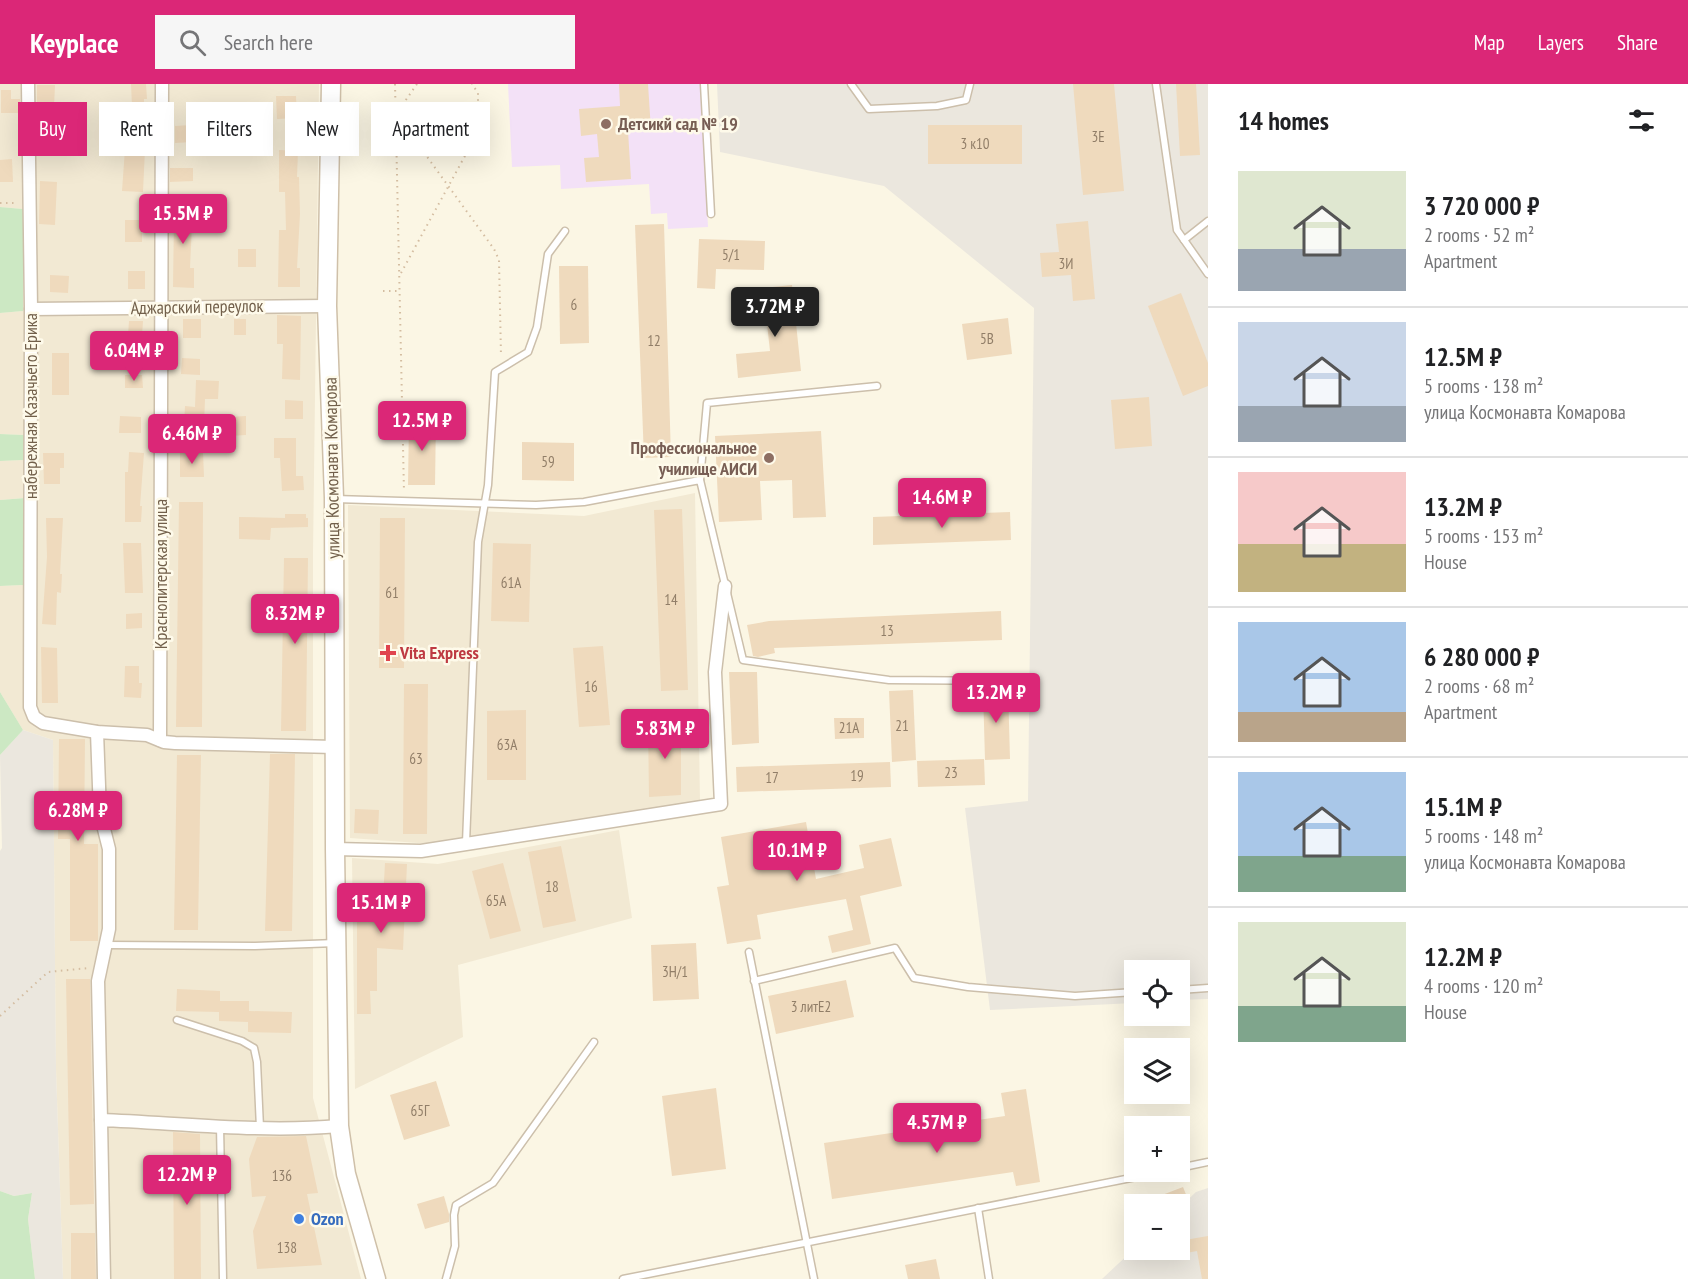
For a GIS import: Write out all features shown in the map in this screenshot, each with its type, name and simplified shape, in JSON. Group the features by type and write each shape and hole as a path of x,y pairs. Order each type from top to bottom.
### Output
{"main road":[{"name":"улица Космонавта Комарова","path":"331,84 327,306 334,498 334,747 339,1126 346,1174 376,1279"}],"street":[{"name":"набережная Казачьего Ерика","path":"28,84 31,309 30,707 34,717 43,723 97,732"},
{"name":"Краснопитерская улица","path":"160,740 162,84"},
{"name":"Аджарский переулок","path":"31,309 327,306"},
{"path":"335,849 421,851 721,804 715,672 725,586"},
{"path":"104,1279 98,998 101,966 109,929 109,849 100,813 97,732 137,734 175,743 334,747"},
{"path":"101,1120 260,1128 309,1129 339,1126"}],"lane":[{"path":"704,84 711,214"},
{"path":"851,84 869,109 937,106 966,100 970,84"},
{"path":"1156,84 1177,230 1208,274"},
{"path":"1184,240 1208,221"},
{"path":"466,843 478,542 490,464 495,372 528,352 537,327 548,254 565,231"},
{"path":"877,386 707,403 700,480 743,660 889,680 1019,681"},
{"path":"334,498 536,505 584,502 700,480"},
{"path":"107,945 255,945 336,942"},
{"path":"754,981 895,948 914,978 968,987 1075,996 1124,993"},
{"path":"749,952 814,1279"},
{"path":"1190,989 1208,988"},
{"path":"177,1020 242,1041 254,1048 257,1062 260,1128"},
{"path":"446,1279 455,1246 456,1205 493,1184 594,1042"},
{"path":"220,1125 224,1279"},
{"path":"1190,1166 1208,1162"},
{"path":"622,1279 1124,1179"},
{"path":"978,1208 989,1279"}],"path":[{"path":"395,84 396,102"},
{"path":"404,102 417,84"},
{"path":"472,84 478,93 478,102"},
{"path":"397,156 404,501"},
{"path":"426,156 494,249 499,260 501,369"},
{"path":"399,275 465,156"},
{"path":"0,203 20,203"},
{"path":"383,291 400,291"},
{"path":"0,1016 48,972 101,966"}],"shaded area":[{"path":"0,84 319,84 319,102 285,102 285,156 318,156 313,553 313,1098 361,1279 63,1279 56,1069 53,740 23,730 0,692 0,586 23,585 24,498 0,500 0,461 23,460 24,435 0,434 0,313 23,311 23,209 0,207"},
{"name":"Детсикй сад № 19","path":"508,84 701,84 708,227 668,229 667,213 651,214 649,184 561,189 560,165 512,167"},
{"path":"717,84 1208,84 1208,999 1190,1000 1190,960 1124,960 1124,1003 990,1010 965,808 1028,801 1034,308 884,186 720,152"},
{"path":"695,493 700,802 432,844 350,838 348,505 584,516"},
{"path":"23,730 53,740 56,1069 63,1279 35,1279 28,1219 32,1193 14,1196 0,1191 0,851 2,848 0,755"},
{"path":"619,830 632,918 458,965 463,1037 355,1089 352,858 438,864"},
{"path":"1208,1188 1208,1279 1102,1279 1124,1258 1190,1260 1190,1198 1196,1192"}],"green space":[{"path":"0,207 23,209 23,311 0,313"},
{"path":"0,434 24,435 23,460 0,461"},
{"path":"25,498 23,585 0,586 0,500"},
{"path":"0,692 23,730 0,755"},
{"path":"0,1191 14,1196 32,1193 28,1219 35,1279 0,1279"}],"building":[{"path":"131,84 146,84 147,99 144,99 144,102 132,102"},
{"path":"619,84 648,84 651,130 628,131 631,179 586,182 584,158 599,157 597,134 581,136 579,109 620,106"},
{"path":"1073,84 1114,84 1124,191 1083,195"},
{"path":"1176,84 1196,84 1200,155 1180,156"},
{"path":"37,85 55,85 54,102 37,102"},
{"path":"1,90 11,90 11,99 20,99 18,113 1,113"},
{"path":"276,96 296,96 296,102 285,102 285,119 277,119"},
{"path":"186,125 186,142 175,143 175,126"},
{"path":"928,125 1022,125 1022,164 928,164"},
{"path":"279,150 285,150 285,156 298,156 300,214 297,268 300,268 300,287 278,287 279,230 286,230 285,192 279,192"},
{"path":"124,156 145,156 143,192 122,191"},
{"path":"12,159 13,182 0,182 0,160"},
{"path":"170,168 193,168 193,181 170,182"},
{"path":"40,181 57,182 55,225 39,224"},
{"path":"172,201 193,202 190,268 194,268 194,288 173,287 174,217 172,217"},
{"path":"125,220 142,220 142,242 125,242"},
{"path":"1088,221 1095,299 1073,301 1071,275 1042,277 1040,253 1059,252 1056,224"},
{"path":"664,224 671,457 644,458 635,225"},
{"path":"699,239 765,241 764,270 716,269 715,289 697,288"},
{"path":"238,249 256,249 256,267 238,267"},
{"path":"559,266 588,266 589,343 560,344"},
{"path":"128,271 145,271 145,289 128,289"},
{"path":"50,275 69,276 68,293 50,292"},
{"path":"792,285 801,371 738,378 736,354 770,351 763,288"},
{"path":"1181,293 1208,363 1208,386 1183,396 1148,306"},
{"path":"277,315 301,316 300,380 282,379 283,344 277,344"},
{"path":"1008,318 1012,354 967,360 962,324"},
{"path":"183,319 201,319 201,338 183,338"},
{"path":"234,319 246,319 246,335 234,335"},
{"path":"129,321 143,321 142,336 128,335"},
{"path":"52,353 69,353 69,395 52,395"},
{"path":"182,358 200,359 200,375 181,374"},
{"path":"125,375 142,375 143,388 125,388"},
{"path":"196,380 219,381 218,399 205,399 204,426 184,425 185,406 195,407"},
{"path":"1149,397 1152,446 1115,449 1111,400"},
{"path":"285,400 303,401 303,419 285,419"},
{"path":"120,416 141,417 141,433 119,433"},
{"path":"246,416 246,435 230,436 229,417"},
{"path":"409,419 436,419 435,485 408,485"},
{"name":"Профессиональное училище АИСИ","path":"821,431 826,517 793,518 792,480 760,481 762,520 719,522 715,436"},
{"path":"274,438 296,438 296,476 303,476 304,490 282,491 280,458 274,458"},
{"path":"522,442 574,443 574,481 522,480"},
{"path":"129,452 144,453 141,522 125,522 125,472 128,472"},
{"path":"180,452 203,452 204,477 180,477"},
{"path":"43,453 64,453 64,468 60,468 60,484 44,484"},
{"path":"179,502 203,502 202,727 176,727"},
{"path":"682,509 688,690 661,691 654,510"},
{"path":"1010,512 1011,540 873,545 873,517"},
{"path":"285,514 306,514 308,527 271,528 270,540 239,539 239,517 285,518"},
{"path":"46,518 63,518 61,593 57,592 56,625 42,624 47,557"},
{"path":"380,518 405,518 404,668 379,668"},
{"path":"123,543 141,543 143,593 125,593"},
{"path":"493,543 531,544 529,622 491,621"},
{"path":"284,558 308,558 306,731 281,731"},
{"path":"1001,611 1002,640 774,648 775,653 758,657 753,656 747,625 769,621"},
{"path":"142,613 142,628 126,629 126,614"},
{"path":"603,646 610,725 579,727 573,648"},
{"path":"41,647 57,648 58,703 42,703"},
{"path":"125,666 139,666 139,683 142,683 141,698 124,697"},
{"path":"729,672 757,672 759,743 732,745"},
{"path":"404,684 428,684 427,834 403,834"},
{"path":"1008,688 1010,759 985,760 983,689"},
{"path":"913,690 916,760 892,762 889,691"},
{"path":"526,710 526,780 487,780 487,711"},
{"path":"834,718 864,718 864,738 835,739"},
{"path":"681,723 681,795 649,797 648,724"},
{"path":"59,739 85,739 84,844 98,844 98,941 70,941 70,839 58,839"},
{"path":"270,754 295,754 292,931 265,931"},
{"path":"177,755 201,755 198,930 174,930"},
{"path":"984,759 985,785 918,787 917,761"},
{"path":"890,762 891,787 737,792 736,767"},
{"path":"355,809 379,810 378,834 354,833"},
{"path":"806,822 816,879 864,868 859,845 891,838 902,886 860,896 871,944 832,953 828,936 853,930 846,899 757,915 761,939 727,944 717,887 729,885 721,837"},
{"path":"561,846 576,921 543,928 528,852"},
{"path":"385,863 407,864 403,950 377,948 377,991 370,991 371,1014 357,1014 357,918 382,918"},
{"path":"503,863 521,931 490,939 472,871"},
{"path":"696,943 699,999 653,1001 651,945"},
{"path":"66,979 90,979 94,1204 70,1205"},
{"path":"846,980 854,1017 776,1034 768,996"},
{"path":"177,989 220,991 220,1001 249,1001 249,1011 292,1012 291,1033 248,1032 248,1022 219,1021 219,1012 176,1011"},
{"path":"436,1081 450,1126 404,1140 390,1095"},
{"path":"716,1088 726,1169 672,1176 662,1096"},
{"path":"1026,1089 1040,1182 1016,1186 1013,1172 832,1199 824,1143 1005,1116 1001,1093"},
{"path":"173,1132 200,1134 201,1279 174,1279"},
{"path":"306,1136 318,1193 307,1194 322,1265 257,1269 253,1231 266,1196 252,1197 249,1159 257,1137"},
{"path":"1183,1187 1186,1194 1165,1194"},
{"path":"444,1196 449,1222 425,1229 417,1204"},
{"path":"71,1233 95,1233 96,1279 71,1279"},
{"path":"1208,1236 1208,1279 1202,1279 1197,1251 1190,1252 1190,1239"},
{"path":"936,1259 940,1279 908,1279 905,1265"}],"place":[{"name":"Детсикй сад № 19","path":"606,124"},
{"name":"Профессиональное училище АИСИ","path":"769,458"},
{"name":"Vita Express","path":"388,653"},
{"name":"Ozon","path":"299,1219"}]}
